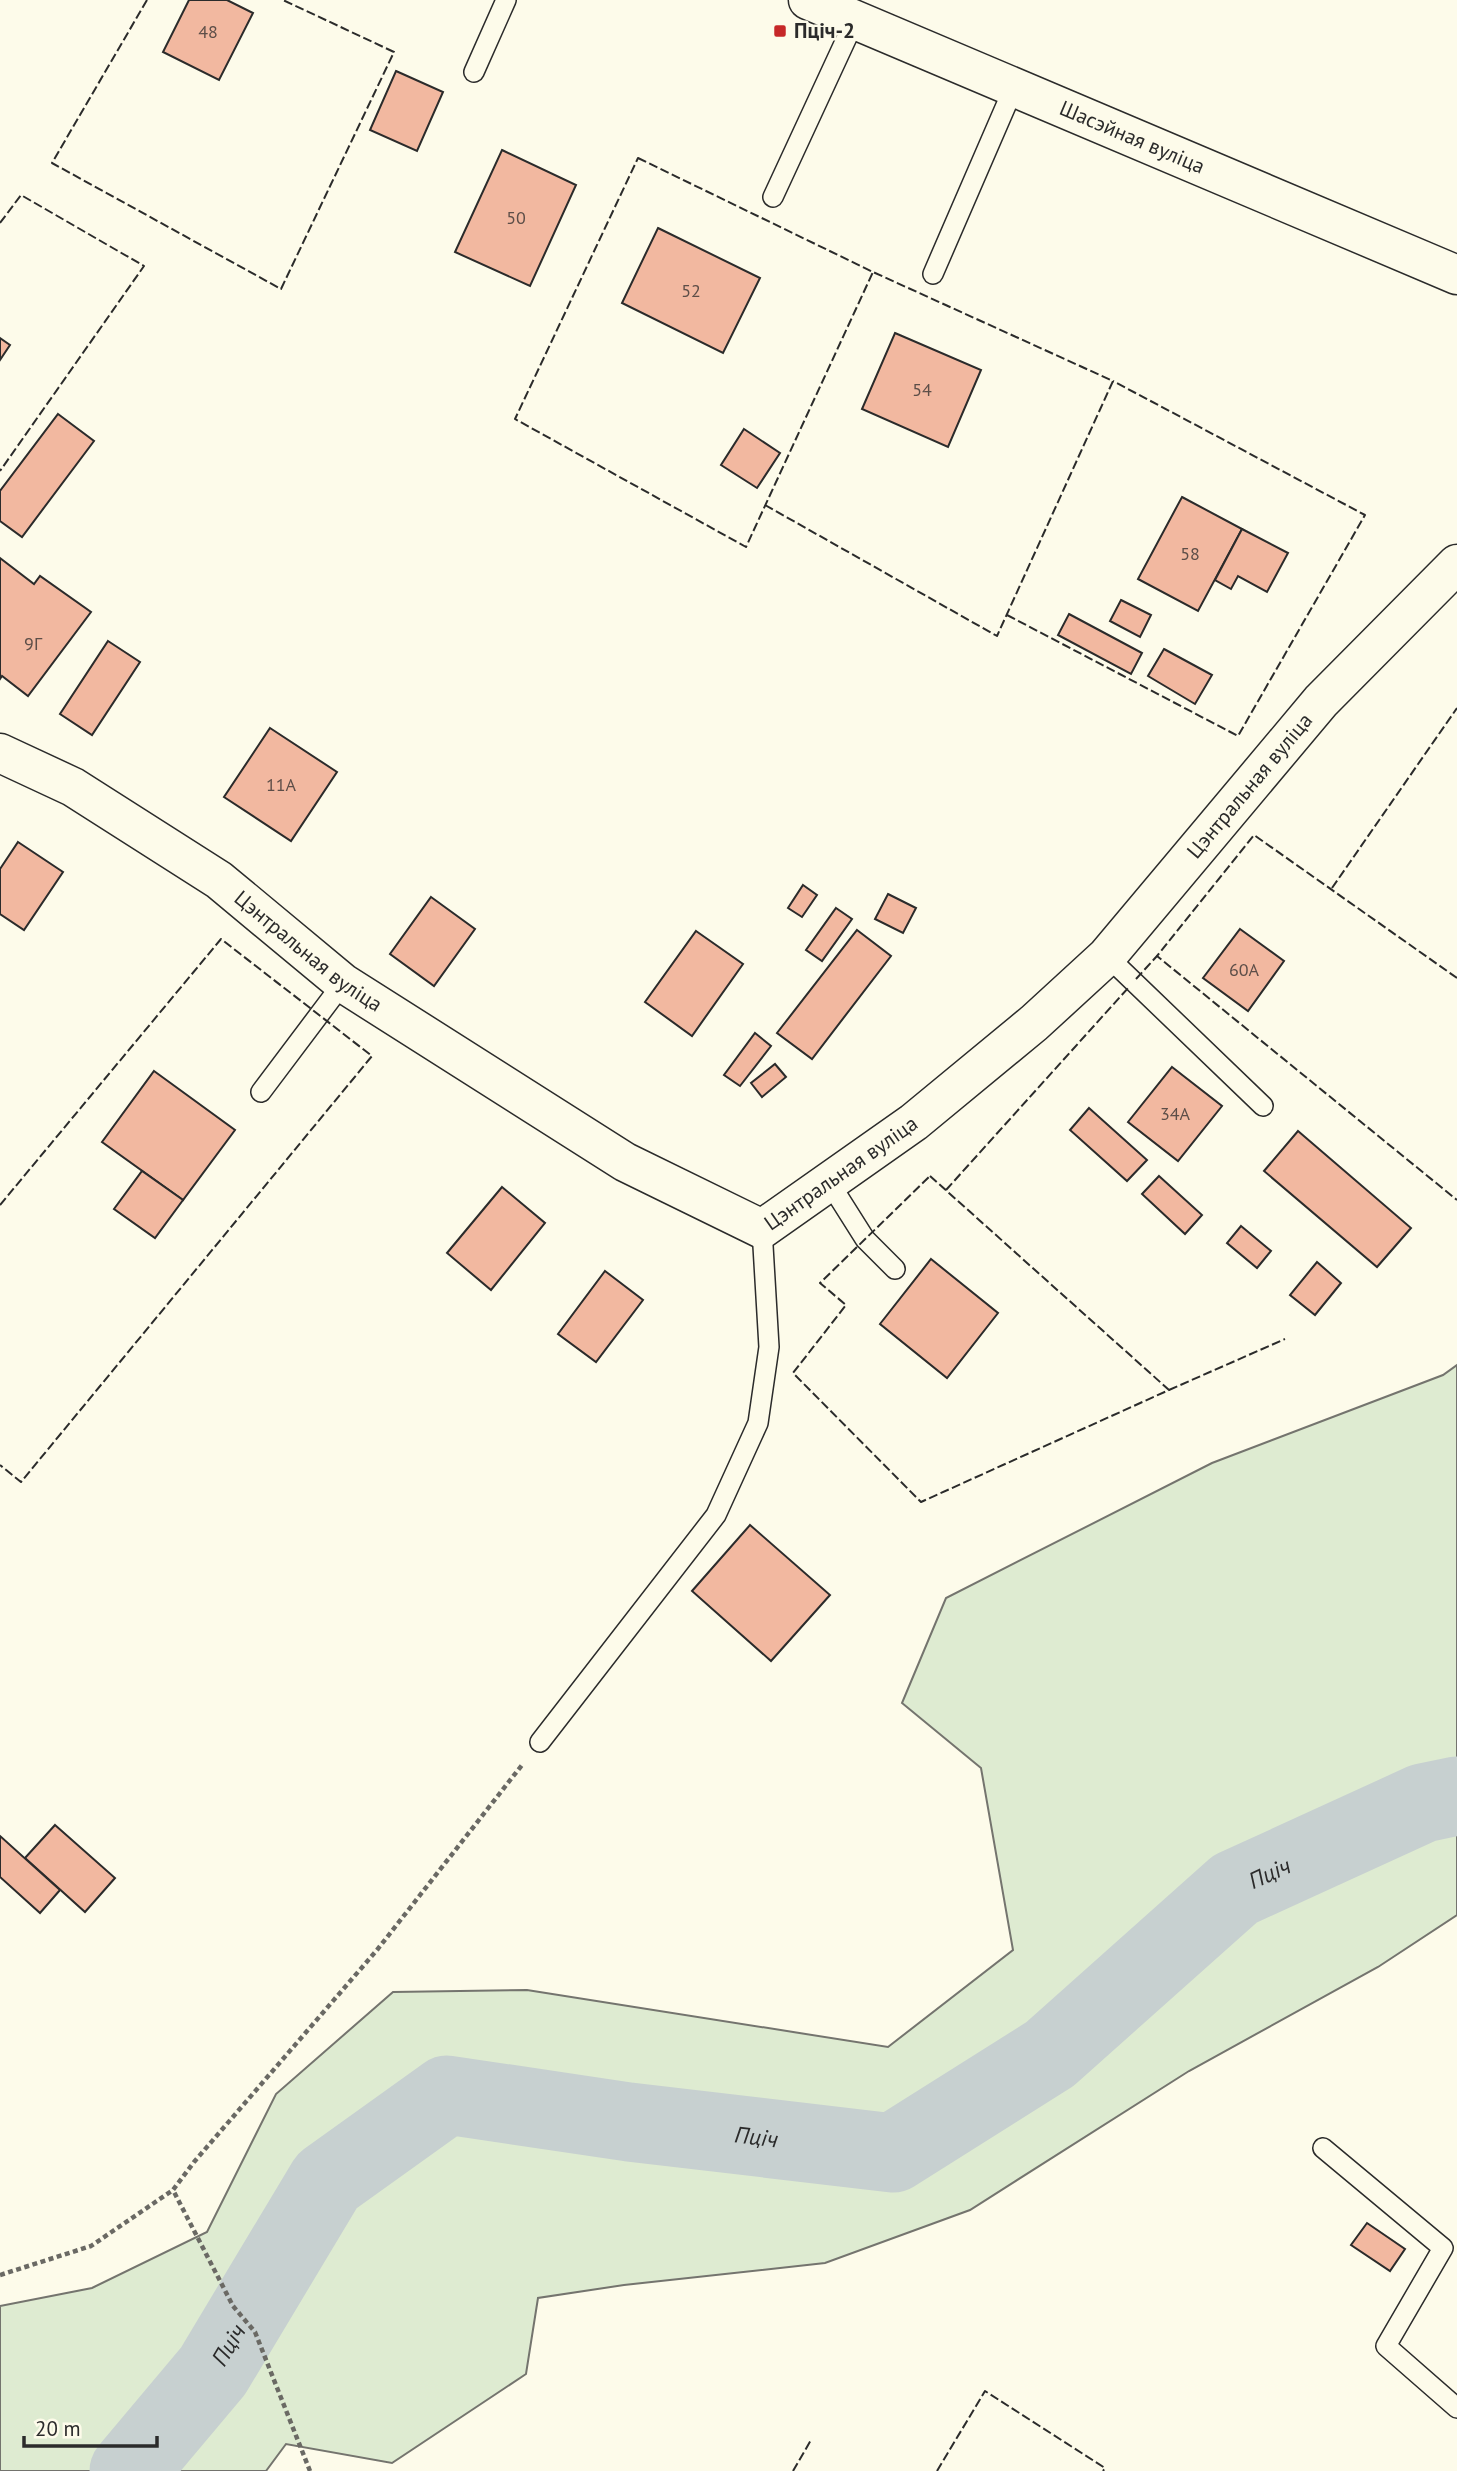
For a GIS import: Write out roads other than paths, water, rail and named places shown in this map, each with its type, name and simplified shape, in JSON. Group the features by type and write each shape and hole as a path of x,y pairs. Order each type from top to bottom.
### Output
{"street":[{"name":"Шасэйная вуліца","path":"808,0 1457,275"},
{"name":"Цэнтральная вуліца","path":"0,753 73,787 219,880 343,983 625,1162 762,1229 914,1122 1034,1023 1107,956 1321,702 1457,564"}],"lane":[{"path":"474,72 506,0"},
{"path":"774,197 855,20"},
{"path":"933,274 1014,87"},
{"path":"1107,956 1263,1106"},
{"path":"261,1092 343,983"},
{"path":"829,1182 865,1239 895,1269"},
{"path":"540,1742 716,1516 758,1423 769,1347 762,1229"},
{"path":"1323,2148 1443,2248 1386,2346 1457,2408"}],"waterway":[{"name":"Пціч","path":"129,2471 213,2371 327,2181 447,2095 629,2122 893,2153 1050,2054 1235,1889 1423,1803 1457,1796"}],"place":[{"name":"Пціч-2","path":"780,31"}]}
